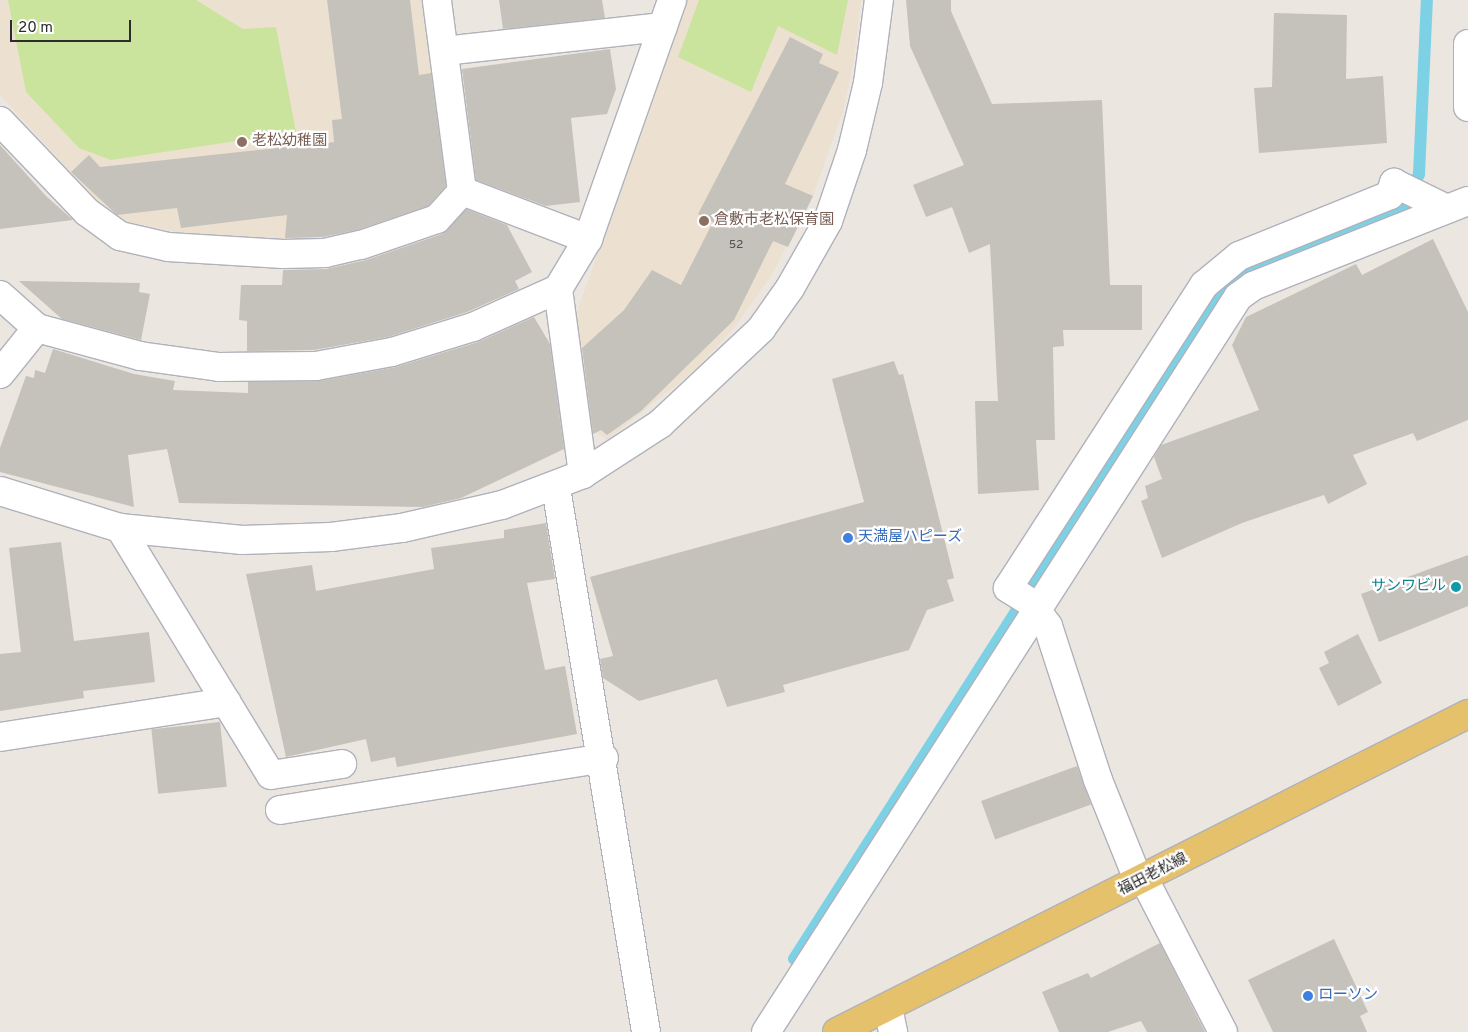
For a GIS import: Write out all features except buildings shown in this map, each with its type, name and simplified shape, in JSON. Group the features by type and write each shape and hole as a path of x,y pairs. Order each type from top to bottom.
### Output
{"main road":[{"name":"福田老松線","path":"837,1032 891,1020 1142,881 1468,714"}],"street":[{"path":"0,121 94,217 120,236 168,247 325,253 437,219 462,191 437,0"},
{"path":"0,295 37,328 140,356 219,366 316,366 392,352 473,327 558,289 588,239 672,0"},
{"path":"0,491 120,528 242,540 331,537 402,528 556,488 583,474 660,424 761,330 790,288 828,221 852,150 868,83 879,0"},
{"path":"444,51 663,27"},
{"path":"1468,44 1468,107"},
{"path":"1223,1032 1142,881 1098,780 1048,626 1027,601 1008,588 1204,285 1239,256 1390,195 1394,183 1458,205"},
{"path":"462,191 588,239"},
{"path":"766,1032 1027,601 1238,296 1254,286 1458,205"},
{"path":"558,289 583,474"},
{"path":"0,374 37,328"},
{"path":"556,488 604,758 646,1032"},
{"path":"120,528 272,775 342,764"},
{"path":"0,738 226,702"},
{"path":"280,810 604,758"}],"shaded area":[{"name":"老松幼稚園","path":"0,0 423,0 447,189 428,206 345,234 281,240 175,232 126,221 93,197 0,95"},
{"name":"倉敷市老松保育園","path":"688,0 861,0 854,59 844,108 813,196 771,276 735,327 694,371 607,440 594,431 590,422 576,314"}],"green space":[{"path":"8,0 196,0 243,29 276,27 296,132 111,160 79,148 26,92"},
{"path":"699,0 848,0 837,55 778,26 751,92 678,57"}],"waterway":[{"path":"794,959 1216,298 1252,268 1402,211 1419,174 1427,0"}],"place":[{"name":"老松幼稚園","path":"242,142"},
{"name":"倉敷市老松保育園","path":"704,221"},
{"name":"天満屋ハピーズ","path":"848,538"},
{"name":"サンワビル","path":"1456,587"},
{"name":"ローソン","path":"1308,996"}]}
